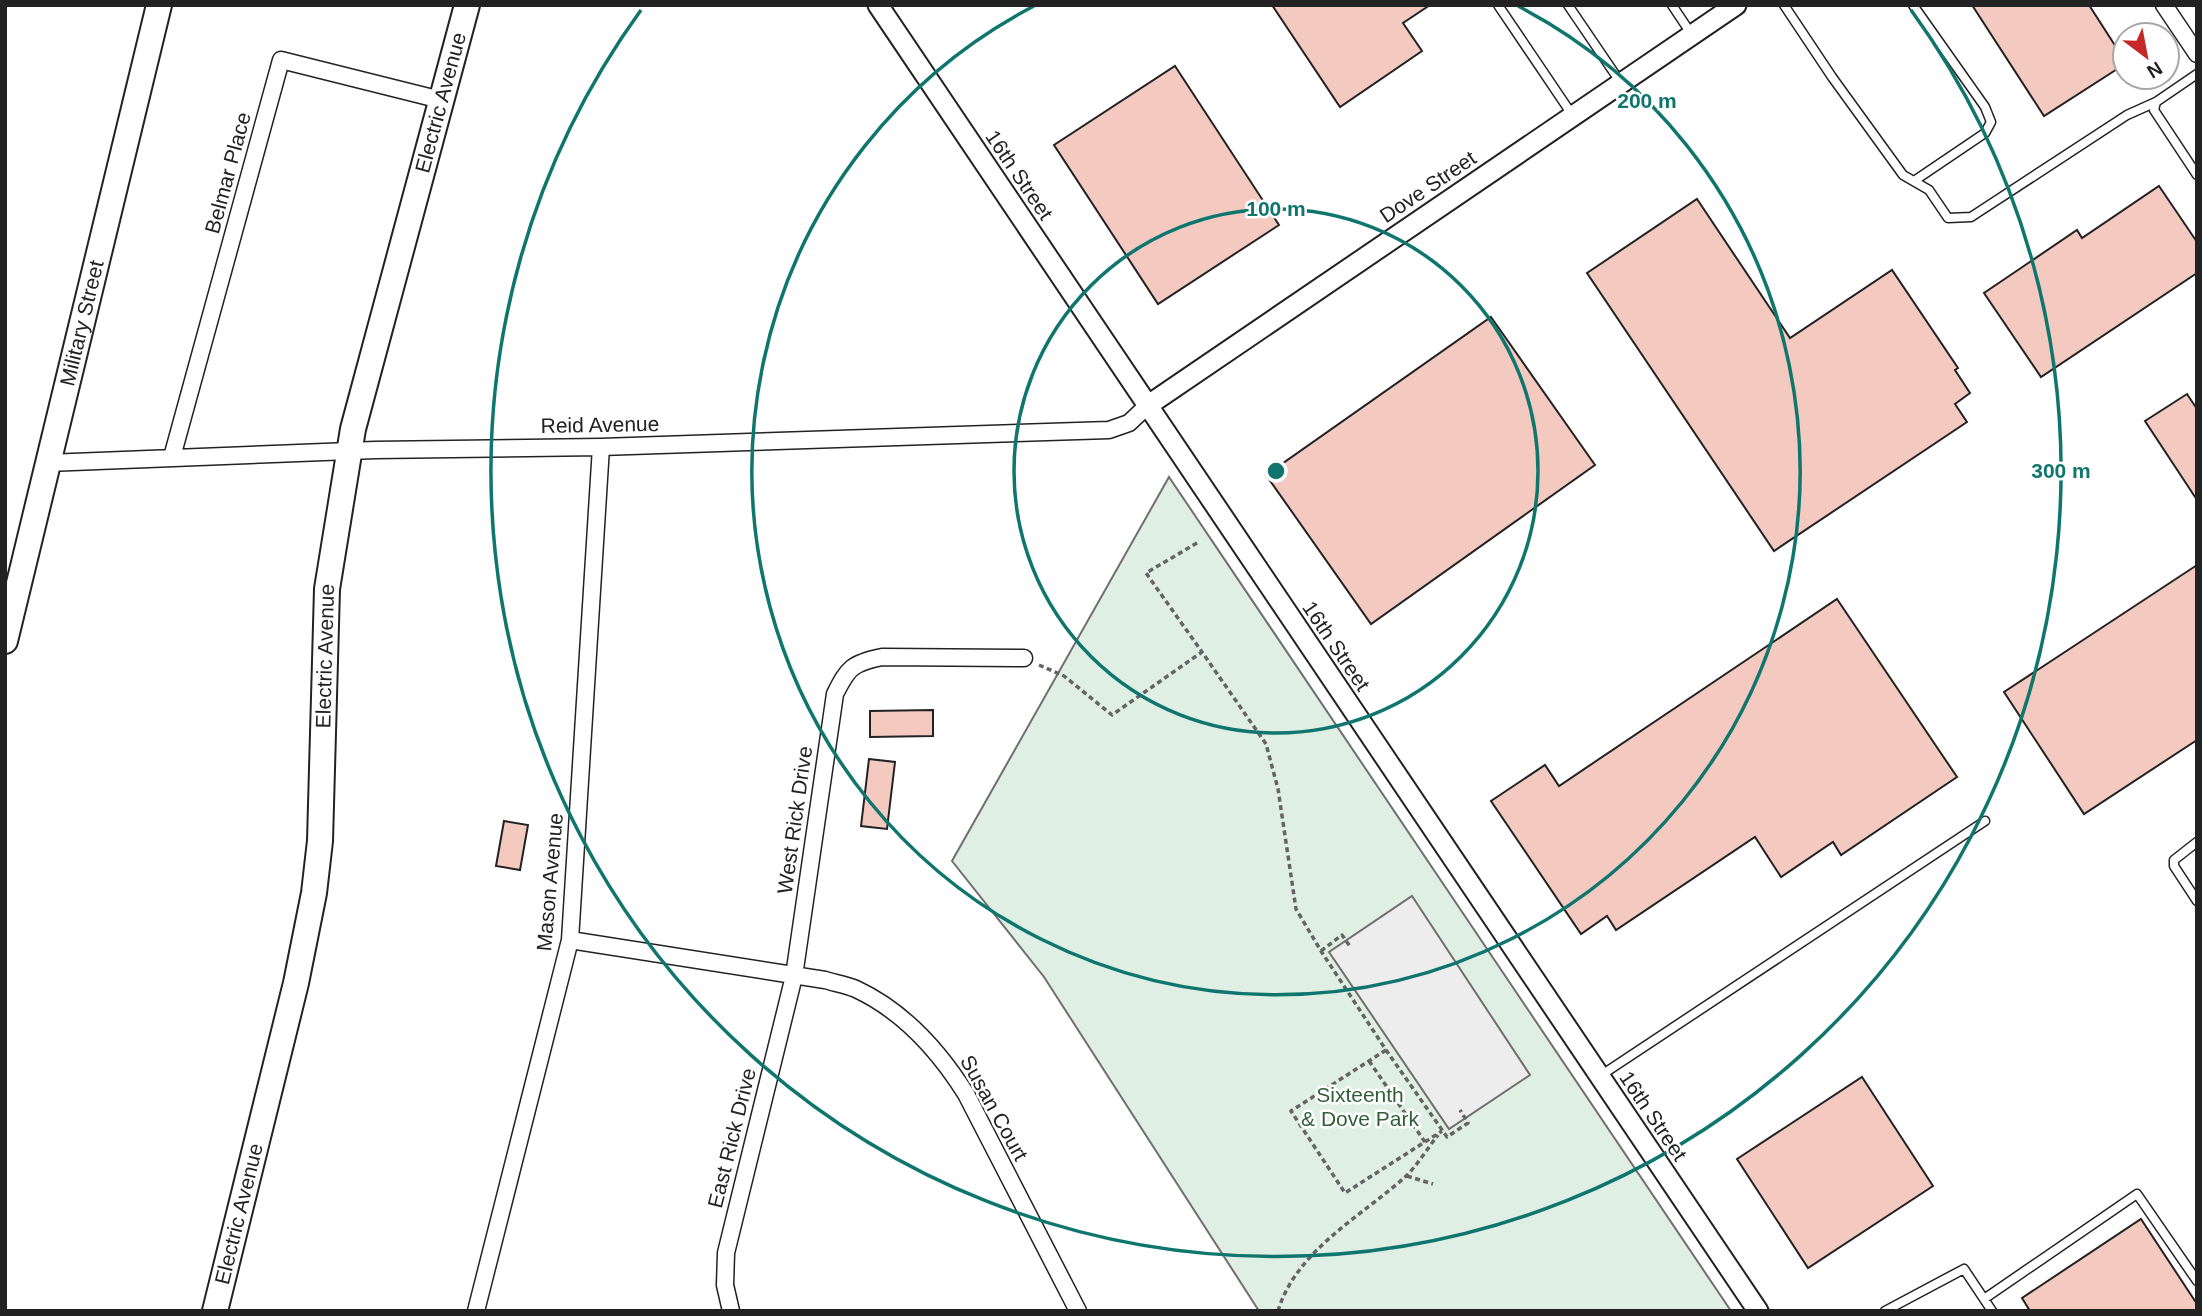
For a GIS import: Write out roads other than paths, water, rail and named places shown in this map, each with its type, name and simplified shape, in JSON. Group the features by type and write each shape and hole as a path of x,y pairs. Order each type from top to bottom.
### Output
{"main road":[{"name":"Military Street","path":"5,641 159,5"},
{"name":"Electric Avenue","path":"215,1311 296,982 314,893 320,841 327,589 353,429 467,5"}],"street":[{"name":"16th Street","path":"878,5 1758,1311"},
{"name":"Dove Street","path":"1147,406 1736,5"},
{"path":"2164,5 2197,54"},
{"name":"Belmar Place","path":"172,457 281,60 441,100"},
{"name":"Reid Avenue","path":"47,463 375,450 601,447 1110,430 1129,423 1147,406"},
{"name":"Mason Avenue","path":"476,1311 570,940 601,447"},
{"name":"West Rick Drive","path":"794,976 835,694 846,672 869,659 882,657 1024,658"},
{"name":"Susan Court","path":"570,940 825,980 855,989 880,1002 906,1022 948,1065 966,1094 1078,1311"},
{"name":"East Rick Drive","path":"732,1311 725,1285 726,1253 794,976"}],"lane":[{"path":"1498,5 1573,116"},
{"path":"1568,5 1621,83"},
{"path":"1672,5 1692,35"},
{"path":"1784,5 1903,175 1929,190 1948,218 1970,216 2127,115 2156,102 2197,74"},
{"path":"1913,5 1985,107 1991,122 1985,133 1914,181"},
{"path":"2156,102 2154,110 2197,174"},
{"path":"1600,1076 1985,821"},
{"path":"2197,842 2174,860 2174,866 2197,901"},
{"path":"1984,1298 2137,1194 2197,1281"},
{"path":"1885,1311 1964,1269 1992,1311"}],"park label":[{"name":"Sixteenth & Dove Park","path":"1360,1107"}]}
